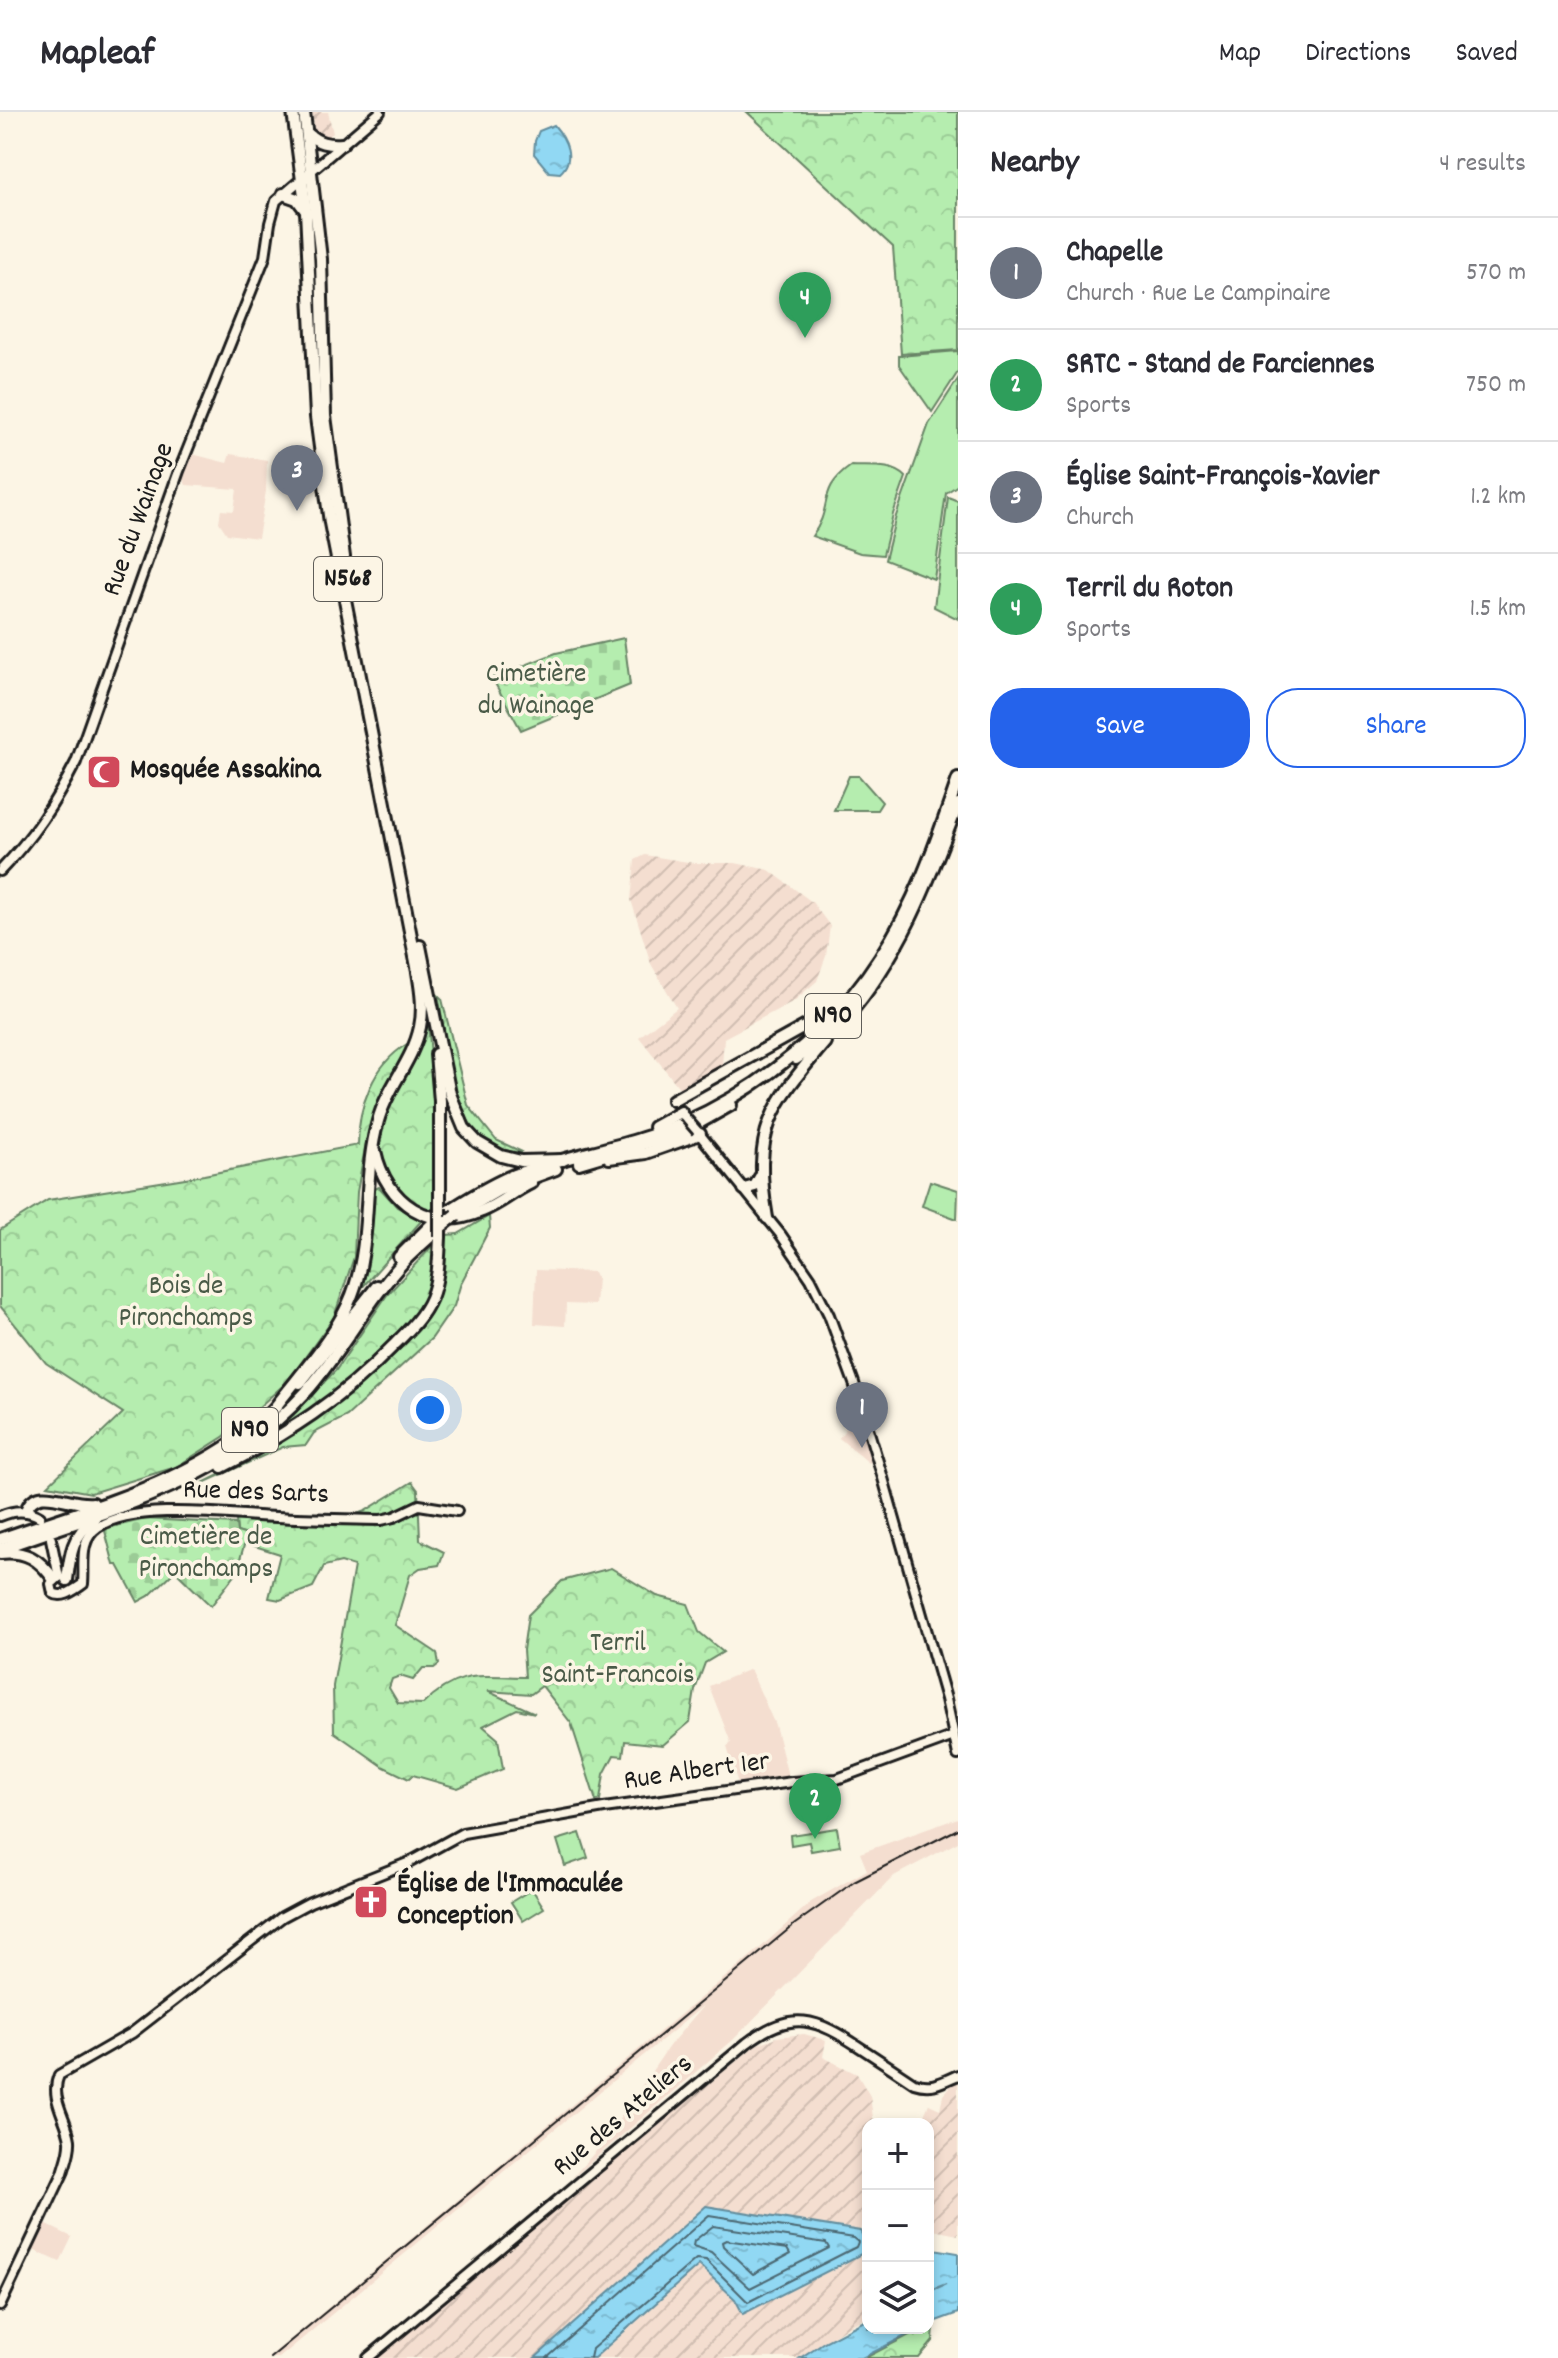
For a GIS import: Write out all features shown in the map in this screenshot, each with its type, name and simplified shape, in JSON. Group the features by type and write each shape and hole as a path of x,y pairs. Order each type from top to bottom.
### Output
{"highway":[{"name":"N568","path":"293,112 321,259 325,416 342,550 430,1000"},
{"name":"N568","path":"304,112 307,133 306,211 321,467 418,972 422,1011 418,1036 383,1104 374,1133"},
{"path":"307,133 316,141 329,145 342,144"},
{"path":"283,194 297,199 306,211"},
{"name":"N90","path":"447,1212 682,1124 753,1086 813,1037 868,974 895,932 929,862 958,780"},
{"name":"N90","path":"447,1212 505,1179 563,1160 683,1132 757,1091 841,1022 869,989 903,937 935,867 958,804"},
{"path":"673,1100 822,1017 868,974"},
{"path":"430,1000 452,1103 469,1135 483,1147 511,1159 563,1160"},
{"path":"190,1479 278,1438 325,1408 374,1366 416,1322 430,1301 438,1271 437,1229 447,1212 430,1000"},
{"path":"767,1218 761,1175 763,1141 775,1107 795,1077 841,1022"},
{"path":"602,1152 628,1134 682,1114"},
{"path":"602,1152 619,1158 646,1153 699,1132"},
{"path":"374,1133 378,1164 388,1187 406,1205 430,1216 458,1218 482,1211 550,1171"},
{"path":"273,1410 339,1322 352,1294 361,1259 374,1133"},
{"path":"744,1189 755,1186 761,1175"},
{"name":"N90","path":"0,1539 145,1489 189,1470 233,1444 311,1372 399,1257 437,1229"},
{"name":"N90","path":"0,1551 166,1490 239,1450 306,1391 404,1261 437,1229"},
{"path":"26,1511 28,1504 43,1495 90,1504 145,1489"},
{"path":"0,1551 30,1555 63,1582 72,1547 86,1526 95,1519 155,1498 166,1490"}],"main road":[{"name":"Rue du Wainage","path":"0,871 24,846 54,806 76,762 179,471 265,257 276,201 380,112"},
{"path":"673,1100 767,1218 813,1283 829,1315 854,1383 923,1614 958,1755"},
{"name":"Rue des Sarts","path":"63,1582 78,1577 83,1569 83,1552 93,1532 131,1515 177,1513 381,1520 419,1505 457,1511"},
{"path":"0,1516 26,1511 40,1517"},
{"path":"51,1539 63,1582"},
{"name":"Rue Albert 1er","path":"0,2306 63,2173 70,2150 70,2139 56,2096 59,2075 146,2024 282,1917 410,1862 463,1833 604,1808 792,1782 837,1779 954,1736"},
{"name":"Rue des Ateliers","path":"368,2358 747,2043 777,2024 802,2020 828,2027 914,2083 932,2086 958,2075"}],"shaded area":[{"path":"312,112 328,112 333,133 317,146"},
{"path":"192,454 227,463 230,454 267,460 266,491 258,538 227,534 219,522 221,510 234,511 237,489 186,485 182,477"},
{"path":"645,855 694,863 735,863 769,870 812,902 830,926 826,956 817,981 794,1001 724,1038 722,1066 681,1090 639,1037 677,1008 651,964 631,900 635,860"},
{"path":"536,1270 594,1272 597,1278 595,1305 566,1304 565,1326 534,1324"},
{"path":"857,1413 871,1462 869,1463 839,1438"},
{"path":"748,1670 775,1725 788,1776 786,1780 739,1787 727,1747 731,1743 709,1686"},
{"path":"958,1818 958,1842 894,1876 733,2040 571,2179 603,2143 669,2046 703,2006 279,2358 268,2358 759,1949 811,1902 867,1870 860,1853"},
{"path":"804,2034 826,2040 823,2057 857,2074 870,2096 873,2118 862,2118 860,2231 706,2206 535,2358 375,2358 756,2045 777,2037"},
{"path":"958,2081 958,2235 934,2230 934,2118 923,2118 929,2104 940,2109 943,2095"},
{"path":"43,2223 72,2237 60,2262 31,2249"},
{"path":"862,2254 862,2320 799,2358 594,2358 699,2265 735,2299"}],"green space":[{"path":"747,112 958,112 958,350 901,354 893,247"},
{"path":"958,351 958,372 932,412 899,365 899,356"},
{"path":"958,379 958,485 946,493 934,579 885,560 896,516 929,424"},
{"path":"851,466 887,468 906,477 883,555 860,553 812,536 819,526 833,483"},
{"path":"948,497 958,501 958,619 934,607"},
{"name":"Cimetière du Wainage","path":"624,638 630,685 521,730 492,678 556,653"},
{"path":"849,776 859,776 882,802 877,810 834,810"},
{"path":"438,995 442,999 468,1105 496,1140 522,1152 498,1148 480,1136 466,1117 450,1068"},
{"path":"428,1023 434,1085 434,1210 421,1211 396,1193 383,1167 376,1141 390,1095"},
{"name":"Bois de Pironchamps","path":"407,1044 368,1131 357,1192 354,1257 334,1317 288,1381 231,1432 176,1467 91,1493 48,1485 123,1413 46,1363 0,1306 0,1230 48,1200 204,1175 358,1145 361,1116 370,1088 385,1063"},
{"path":"930,1181 958,1190 957,1219 922,1206"},
{"path":"379,1187 397,1207 422,1220 359,1291 366,1267 371,1191"},
{"path":"489,1216 490,1228 461,1283 454,1306 432,1338 347,1416 314,1433 306,1445 283,1447 203,1483 304,1426 373,1375 421,1327 438,1299 446,1235 458,1234"},
{"path":"434,1244 428,1294 405,1330 328,1398 293,1424 280,1426 336,1370 387,1295"},
{"name":"Terril Saint-Francois","path":"412,1482 418,1490 420,1540 444,1552 439,1565 420,1568 410,1575 395,1625 437,1653 439,1664 434,1668 423,1668 413,1680 400,1676 392,1679 389,1688 398,1703 423,1704 447,1685 470,1677 525,1677 523,1650 528,1615 562,1581 611,1568 657,1596 688,1604 699,1632 723,1652 705,1663 695,1690 690,1722 663,1745 625,1741 623,1756 614,1755 604,1774 600,1800 596,1801 571,1723 542,1686 531,1694 487,1691 535,1713 517,1709 483,1726 498,1739 503,1769 458,1788 413,1775 409,1779 384,1767 334,1732 333,1686 354,1566 341,1562 324,1566 313,1587 280,1600 269,1598 280,1554 245,1543 247,1535 237,1532 236,1519 338,1521 365,1511"},
{"name":"Cimetière de Pironchamps","path":"146,1519 236,1524 237,1532 247,1535 236,1573 211,1606 175,1571 149,1596 138,1602 118,1565 114,1565 105,1531"},
{"path":"837,1828 840,1846 811,1851 809,1842 791,1845 790,1835"},
{"path":"580,1833 588,1858 565,1866 557,1840"},
{"path":"532,1889 544,1908 523,1921 511,1902"},
{"path":"911,2334 934,2334 933,2341 919,2358 865,2358"}],"water":[{"path":"554,125 568,149 568,162 560,173 549,172 534,154 539,131"},
{"path":"706,2206 860,2231 862,2234 862,2254 743,2314 735,2299 699,2265 594,2358 535,2358"},
{"path":"934,2249 958,2253 958,2313 934,2322 934,2289 946,2284 934,2289"},
{"path":"862,2322 862,2334 909,2334 862,2358 800,2358"}],"railway":[{"path":"270,2358 795,1924 854,1882 958,1829"}],"place":[{"name":"Terril du Roton","path":"805,338"},
{"name":"Église Saint-François-Xavier","path":"297,511"},
{"name":"Mosquée Assakina","path":"104,772"},
{"name":"Chapelle","path":"862,1448"},
{"name":"SRTC - Stand de Farciennes","path":"815,1839"},
{"name":"Église de l'Immaculée Conception","path":"371,1902"}]}
